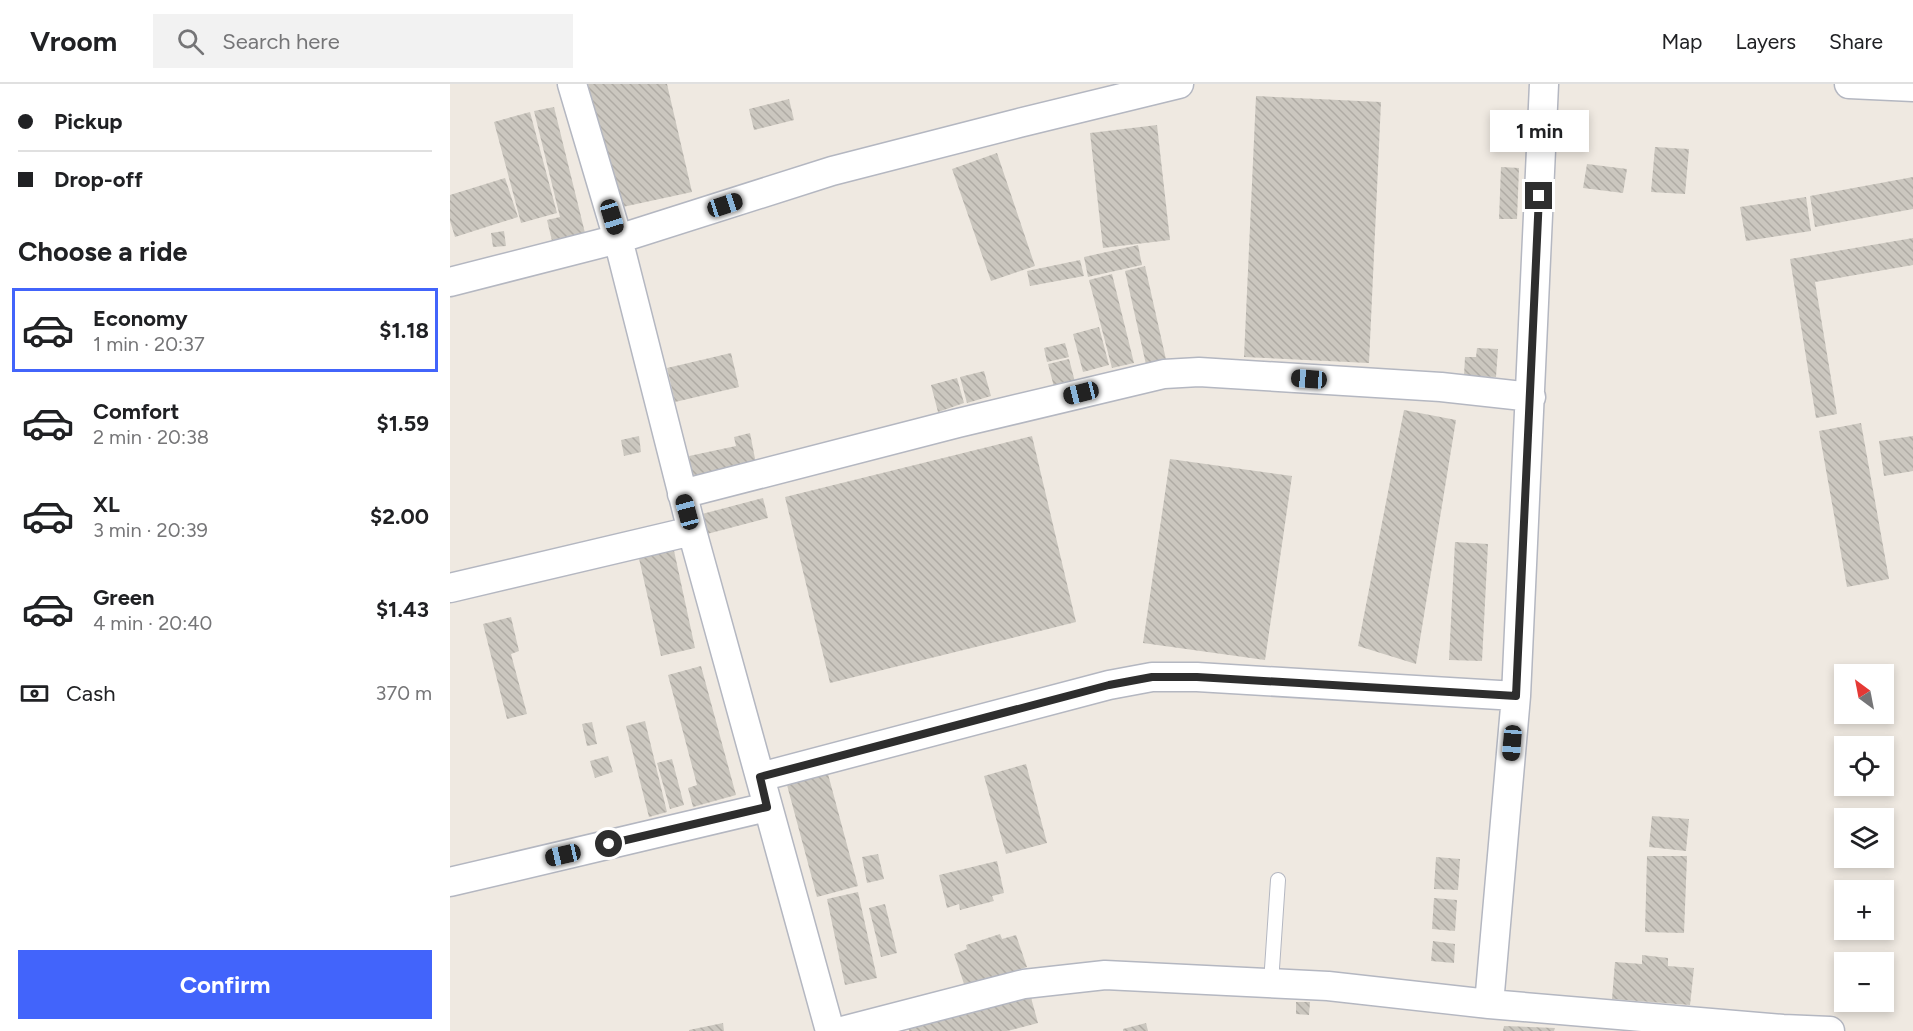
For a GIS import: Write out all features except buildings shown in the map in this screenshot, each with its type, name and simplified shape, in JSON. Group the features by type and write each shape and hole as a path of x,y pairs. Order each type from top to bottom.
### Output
{"street":[{"path":"572,84 618,239 682,494 830,1031"},
{"path":"450,282 618,239 832,171 1179,84"},
{"path":"1489,1004 1516,696 1544,84"},
{"path":"1849,84 1913,87"},
{"path":"682,494 946,426 1164,374 1199,372 1441,387 1531,398"},
{"path":"450,588 692,531"},
{"path":"760,777 1098,688 1152,677 1209,677 1516,696"},
{"path":"450,882 767,807"},
{"path":"842,1031 1024,984 1105,975 1328,986 1489,1004 1782,1030 1830,1031"}],"lane":[{"path":"1271,983 1278,880"}],"route":[{"path":"609,844 767,807 760,777 1109,685 1152,677 1197,677 1516,696 1539,196"}]}
